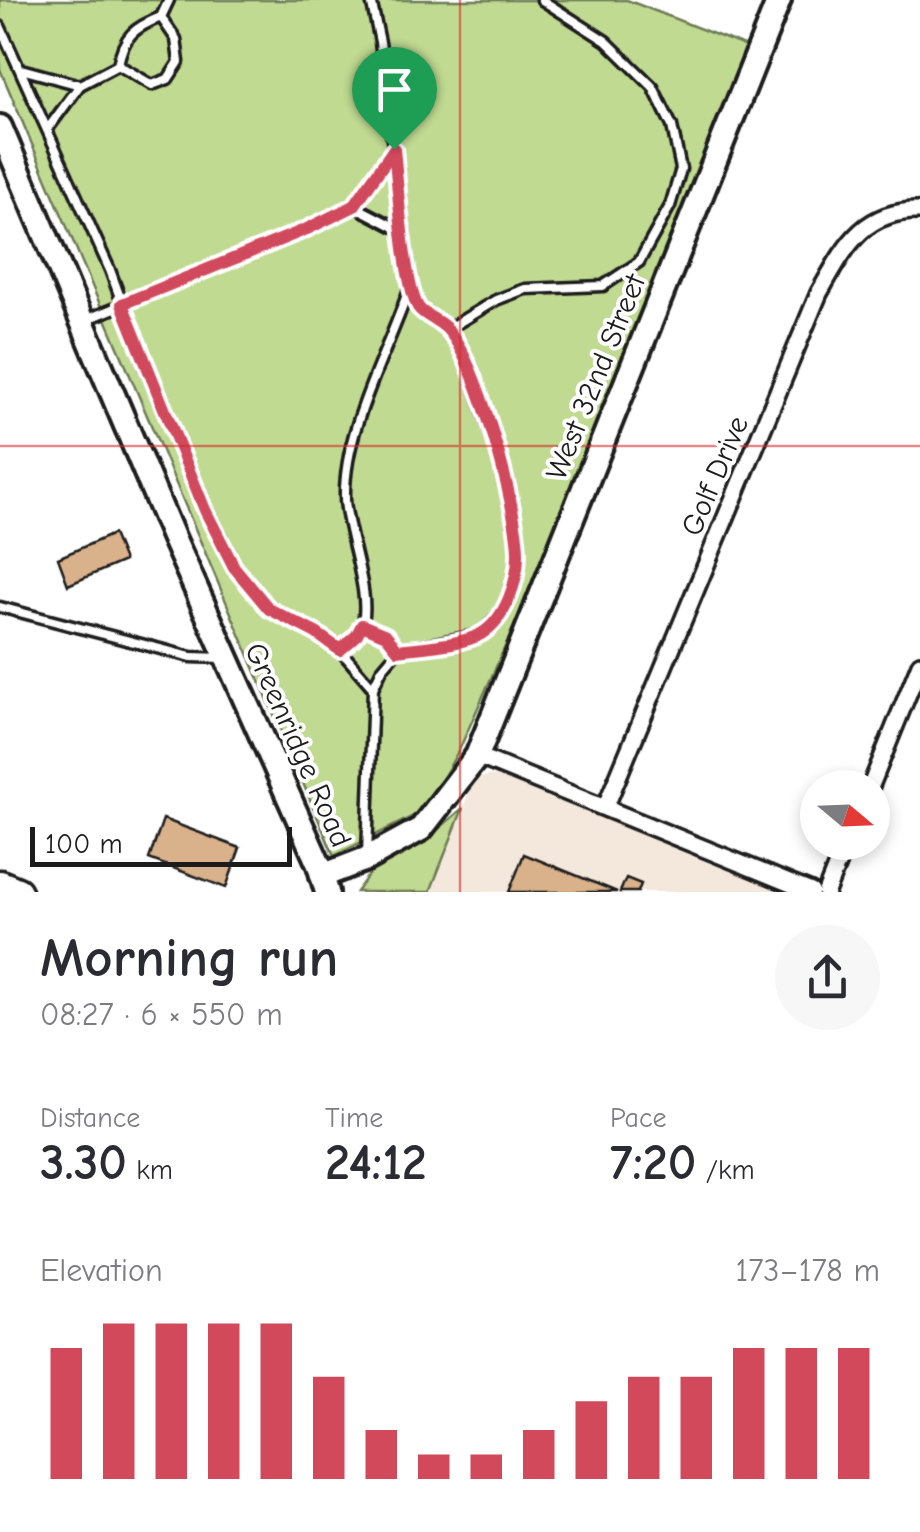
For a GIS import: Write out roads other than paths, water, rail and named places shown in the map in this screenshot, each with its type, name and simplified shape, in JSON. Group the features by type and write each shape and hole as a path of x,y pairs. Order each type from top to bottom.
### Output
{"highway":[{"path":"0,885 17,892"}],"street":[{"name":"West 32nd Street","path":"325,884 421,829 477,756 778,0"},
{"name":"Greenridge Road","path":"0,127 325,884"},
{"name":"Golf Drive","path":"605,808 819,293 856,236 872,220 903,211 920,211"},
{"path":"877,770 920,664"},
{"path":"477,756 811,892"},
{"path":"826,892 839,860"}],"lane":[{"path":"118,65 122,46 132,30 162,17 169,0"},
{"path":"366,860 372,688 398,650 481,634 501,612 515,584 518,552 506,478 472,376 448,329 420,310 410,286 371,0"},
{"path":"448,329 496,300 524,289 603,286 640,262 670,206 681,169 672,126 654,87 606,40 542,0"},
{"path":"118,65 152,85 168,79 179,62 176,39 162,17"},
{"path":"0,26 122,304 205,510 234,567 269,609 340,650 372,688"},
{"path":"47,130 80,85 118,65"},
{"path":"21,69 80,85"},
{"path":"83,321 354,206 394,149"},
{"path":"354,206 404,232"},
{"path":"340,650 362,625 363,600 345,501 346,470 366,398 410,286"},
{"path":"0,607 191,657 226,658"},
{"path":"362,625 386,635 398,650"}]}
